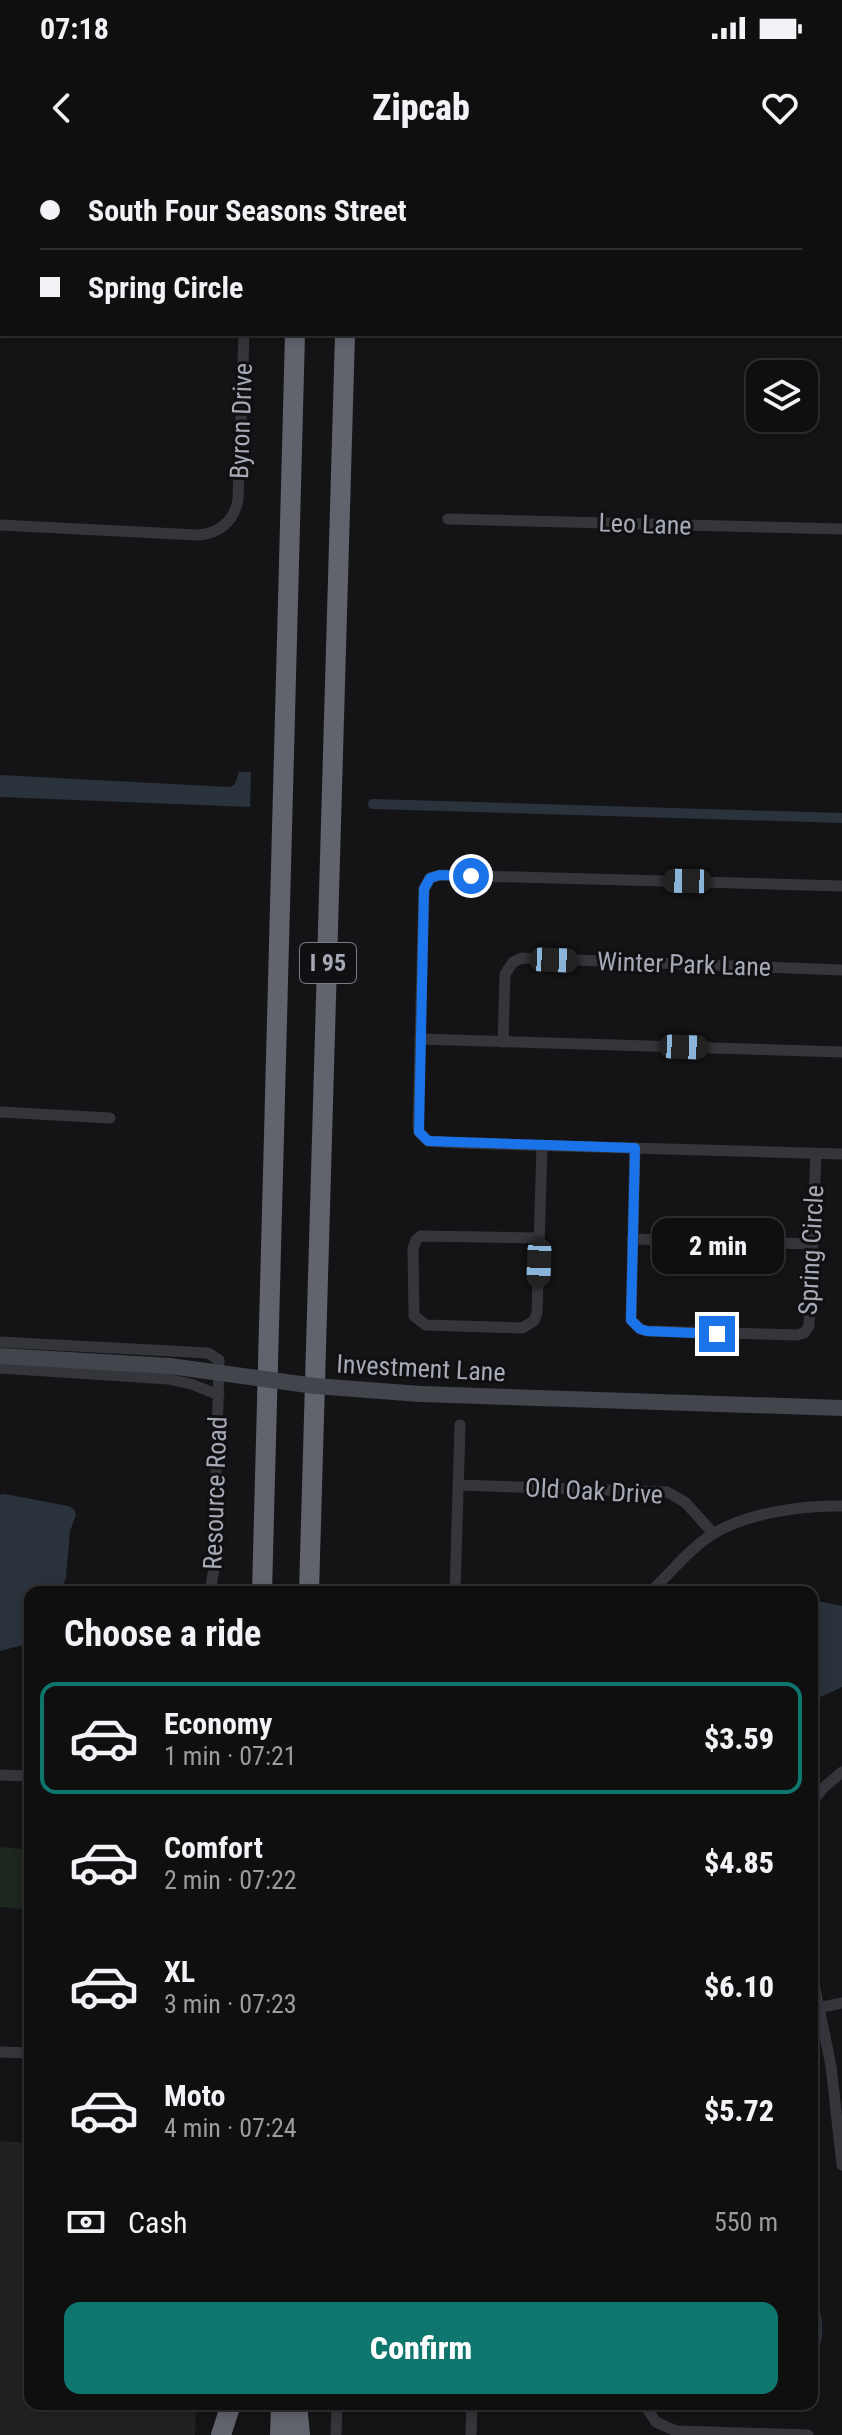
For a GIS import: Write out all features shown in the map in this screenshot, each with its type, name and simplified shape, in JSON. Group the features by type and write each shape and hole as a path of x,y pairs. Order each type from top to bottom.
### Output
{"highway":[{"name":"I 95","path":"262,1586 295,336"},
{"name":"I 95","path":"309,1586 345,336"},
{"path":"221,2435 231,2410"},
{"path":"234,2410 234,2435"},
{"path":"280,2435 281,2410"},
{"path":"298,2410 300,2435"}],"street":[{"name":"Byron Drive","path":"0,525 204,535 223,527 237,507 244,336"},
{"name":"Leo Lane","path":"448,519 842,529"},
{"path":"842,886 440,875 430,878 424,889 418,1126 422,1137 428,1141 842,1154"},
{"name":"Winter Park Lane","path":"503,1042 505,974 513,962 522,958 842,970"},
{"path":"420,1039 842,1052"},
{"path":"0,1112 110,1118"},
{"path":"539,1238 421,1236 413,1249 414,1316 426,1325 528,1326 537,1313 542,1145"},
{"name":"Spring Circle","path":"635,1148 631,1320 647,1331 717,1334 804,1333 811,1320 816,1153"},
{"path":"632,1239 813,1244"},
{"name":"Resource Road","path":"0,1342 208,1353 219,1360 211,1586"},
{"name":"Investment Lane","path":"0,1356 170,1366 315,1386 420,1394 842,1408"},
{"path":"0,1368 168,1379 219,1395"},
{"path":"455,1586 460,1425"},
{"name":"Old Oak Drive","path":"458,1485 667,1492 685,1502 713,1533"},
{"path":"656,1586 713,1533 737,1522 819,1506 842,1506"},
{"path":"818,1795 842,1772"},
{"path":"0,1775 24,1776"},
{"path":"818,2008 842,2003"},
{"path":"818,2017 837,2102 842,2165"},
{"path":"0,2052 24,2053"},
{"path":"336,2435 337,2410"},
{"path":"471,2435 472,2410"},
{"path":"648,2410 656,2422 676,2431 808,2435"}],"shaded area":[{"path":"239,772 251,772 250,807 0,797 0,775 230,787 235,784"},
{"path":"0,1495 68,1506 74,1509 76,1515 70,1531 63,1586 24,1586 24,1645 0,1651"},
{"path":"818,1601 842,1606 842,1687 818,1698"},
{"path":"0,1847 24,1849 24,1909 0,1907"},
{"path":"0,2141 24,2143 24,2410 196,2410 195,2435 0,2435"},
{"path":"818,2307 822,2326 818,2348"}],"waterway":[{"path":"373,804 842,818"}],"route":[{"path":"471,876 440,875 430,878 424,889 419,1132 428,1141 635,1148 631,1320 647,1331 717,1334"}]}
